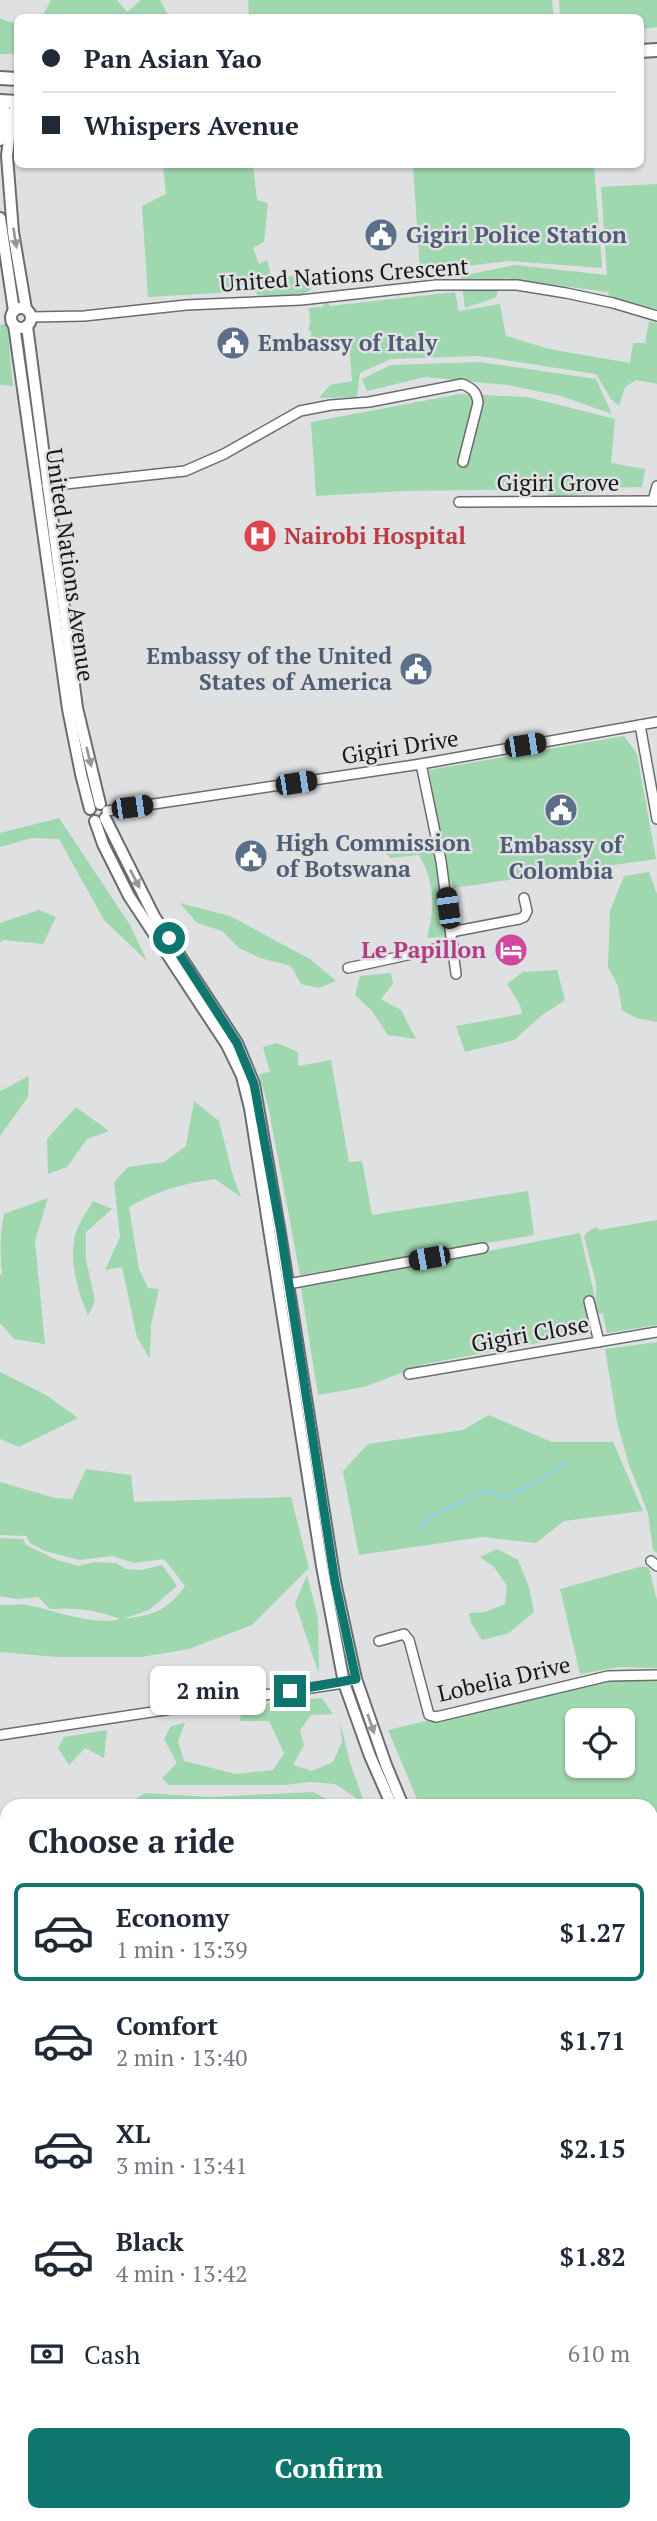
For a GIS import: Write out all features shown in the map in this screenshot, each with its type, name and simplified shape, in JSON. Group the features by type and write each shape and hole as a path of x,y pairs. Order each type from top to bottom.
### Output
{"main road":[{"path":"3,131 14,111"}],"street":[{"name":"United Nations Avenue","path":"1,101 5,111 3,131 13,232 28,317 47,486 78,708 100,812 103,844 129,896 222,1037 242,1076 296,1367"},
{"path":"0,218 14,311 20,307 28,317 19,328 14,325"},
{"name":"United Nations Crescent","path":"28,317 84,316 186,305 301,300 436,285 517,285 613,303 657,316"},
{"name":"United Nations Avenue","path":"14,311 11,317 68,709 80,774 154,916 224,1022 248,1066 260,1112 288,1284 322,1566 370,1756 388,1799"},
{"path":"47,486 186,471 224,454 300,411 369,402 462,384 471,387 477,395 478,403 463,462"},
{"path":"655,501 657,486"},
{"name":"Gigiri Grove","path":"459,502 655,501"},
{"name":"Gigiri Drive","path":"100,812 421,764 657,722"},
{"path":"640,725 657,819"},
{"path":"421,764 441,861 456,974"},
{"path":"451,932 524,917 527,911 524,898"},
{"path":"348,968 453,945"},
{"path":"288,1284 483,1248"},
{"path":"589,1301 598,1342"},
{"name":"Gigiri Close","path":"409,1374 657,1332"},
{"name":"Lobelia Drive","path":"379,1641 404,1634 409,1640 425,1705 429,1715 436,1717 607,1676 657,1675"},
{"name":"United Nations Avenue","path":"350,1681 400,1799"},
{"path":"0,1735 350,1681"}],"green space":[{"path":"51,0 117,0 127,12 141,0 160,0 167,14 44,14"},
{"path":"248,0 552,0 554,14 249,14"},
{"path":"559,0 657,0 657,27 644,29 644,14 560,14"},
{"path":"0,18 14,22 14,54 0,54"},
{"path":"163,168 253,168 257,200 268,203 264,242 253,248 259,264 267,260 271,276 276,281 289,276 309,279 311,290 297,297 258,295 254,291 148,297 142,206 166,194"},
{"path":"413,168 594,168 602,268 510,261 420,271"},
{"path":"657,184 657,309 609,297 608,292 505,278 495,298 465,308 461,276 515,265 607,275 601,187"},
{"path":"455,292 459,311 500,304 506,336 549,349 630,363 633,343 645,343 649,321 657,323 657,384 636,380 625,387 619,406 611,399 596,374 479,356 391,359 360,373 357,397 319,398 330,385 352,381 349,343 311,337 311,331 308,331 309,308 322,307 327,302 330,306"},
{"path":"7,323 13,386 0,385 0,325"},
{"path":"480,362 596,379 612,414 561,396 507,385 425,377 367,391 362,379 391,365"},
{"path":"460,394 527,397 615,419 611,463 645,469 642,487 589,488 590,493 546,498 552,489 402,491 316,496 311,422"},
{"path":"624,736 637,754 656,859 453,888 450,880 445,937 427,938 432,895 428,875 419,855 390,858 376,839 396,843 441,842 429,770"},
{"path":"59,818 130,925 147,961 104,920 59,839 32,838 0,847 0,833"},
{"path":"649,872 657,894 657,1022 636,1018 622,1010 618,986 608,967 610,911 624,876"},
{"path":"180,903 230,916 310,959 336,981 319,988 301,984 291,966 260,958 239,948 222,931 197,923"},
{"path":"39,910 56,917 43,944 4,940 0,942 0,923"},
{"path":"557,970 565,1000 541,1016 514,1040 465,1052 456,1026 522,1014 520,1005 507,984 523,972"},
{"path":"391,973 393,984 381,999 401,1010 416,1039 388,1035 372,1011 355,995 360,976"},
{"path":"277,1043 298,1052 298,1066 331,1060 349,1162 362,1161 372,1215 528,1191 534,1235 300,1275 269,1110 259,1074 270,1072 263,1047"},
{"path":"29,1076 28,1097 0,1136 0,1091"},
{"path":"194,1101 219,1121 241,1197 215,1179 171,1188 129,1207 139,1269 148,1288 159,1289 151,1325 150,1359 137,1337 122,1267 105,1270 120,1237 114,1182 128,1167 164,1162 186,1146"},
{"path":"76,1107 109,1131 87,1139 67,1167 48,1174 47,1139"},
{"path":"48,1198 35,1241 45,1344 14,1339 0,1323 0,1276 4,1214"},
{"path":"93,1201 112,1209 86,1232 86,1259 95,1301 88,1316 76,1280 73,1250 77,1230"},
{"path":"657,1220 657,1325 607,1333 603,1314 598,1313 602,1331 425,1364 364,1387 318,1395 301,1288 580,1233 596,1302 596,1283 584,1237 586,1233 596,1227 599,1230"},
{"path":"657,1342 657,1553 653,1550 648,1513 629,1465 617,1422 605,1349"},
{"path":"0,1372 46,1395 78,1418 19,1447 0,1439"},
{"path":"489,1415 552,1442 613,1442 643,1511 564,1521 536,1543 482,1537 359,1555 343,1471 368,1444 463,1430"},
{"path":"86,1469 131,1475 134,1502 291,1497 309,1568 252,1625 189,1649 141,1657 56,1657 0,1652 0,1605 28,1605 97,1621 120,1619 86,1610 50,1609 38,1597 16,1599 0,1596 0,1538 23,1539 26,1545 57,1560 79,1566 94,1562 116,1563 126,1569 141,1570 162,1565 177,1586 149,1610 123,1619 158,1611 172,1602 185,1586 164,1559 134,1563 113,1556 79,1560 45,1551 30,1543 26,1536 0,1535 0,1482 55,1498 72,1499"},
{"path":"497,1549 518,1560 529,1587 534,1612 509,1633 482,1640 471,1623 469,1613 485,1612 505,1604 507,1586 494,1567 480,1557"},
{"path":"643,1566 649,1568 657,1600 657,1668 619,1667 580,1674 560,1589"},
{"path":"307,1575 318,1618 319,1674 295,1603"},
{"path":"606,1679 657,1679 657,1799 417,1799 388,1730"},
{"path":"322,1698 333,1714 311,1715 300,1730 304,1745 293,1765 312,1771 333,1762 342,1742 340,1722 350,1763 363,1799 358,1799 335,1784 310,1782 284,1785 169,1785 162,1778 177,1763 164,1739 171,1726 185,1723 178,1741 184,1761 236,1774 273,1770 284,1753 269,1721 240,1721 242,1709 275,1702"},
{"path":"107,1730 104,1758 85,1748 69,1765 58,1748 64,1737"},
{"path":"313,1792 326,1799 136,1799 145,1793 210,1797"}],"waterway":[{"path":"421,1531 427,1520 437,1512 482,1492 490,1492 503,1498 537,1482 568,1461"}],"place":[{"name":"Gigiri Police Station","path":"381,235"},
{"name":"Embassy of Italy","path":"233,343"},
{"name":"Nairobi Hospital","path":"260,536"},
{"name":"Embassy of the United States of America","path":"416,669"},
{"name":"Embassy of Colombia","path":"561,810"},
{"name":"High Commission of Botswana","path":"251,856"},
{"name":"Le Papillon","path":"511,950"}],"route":[{"path":"169,938 237,1043 254,1084 281,1233 335,1582 356,1679 290,1691"}]}
